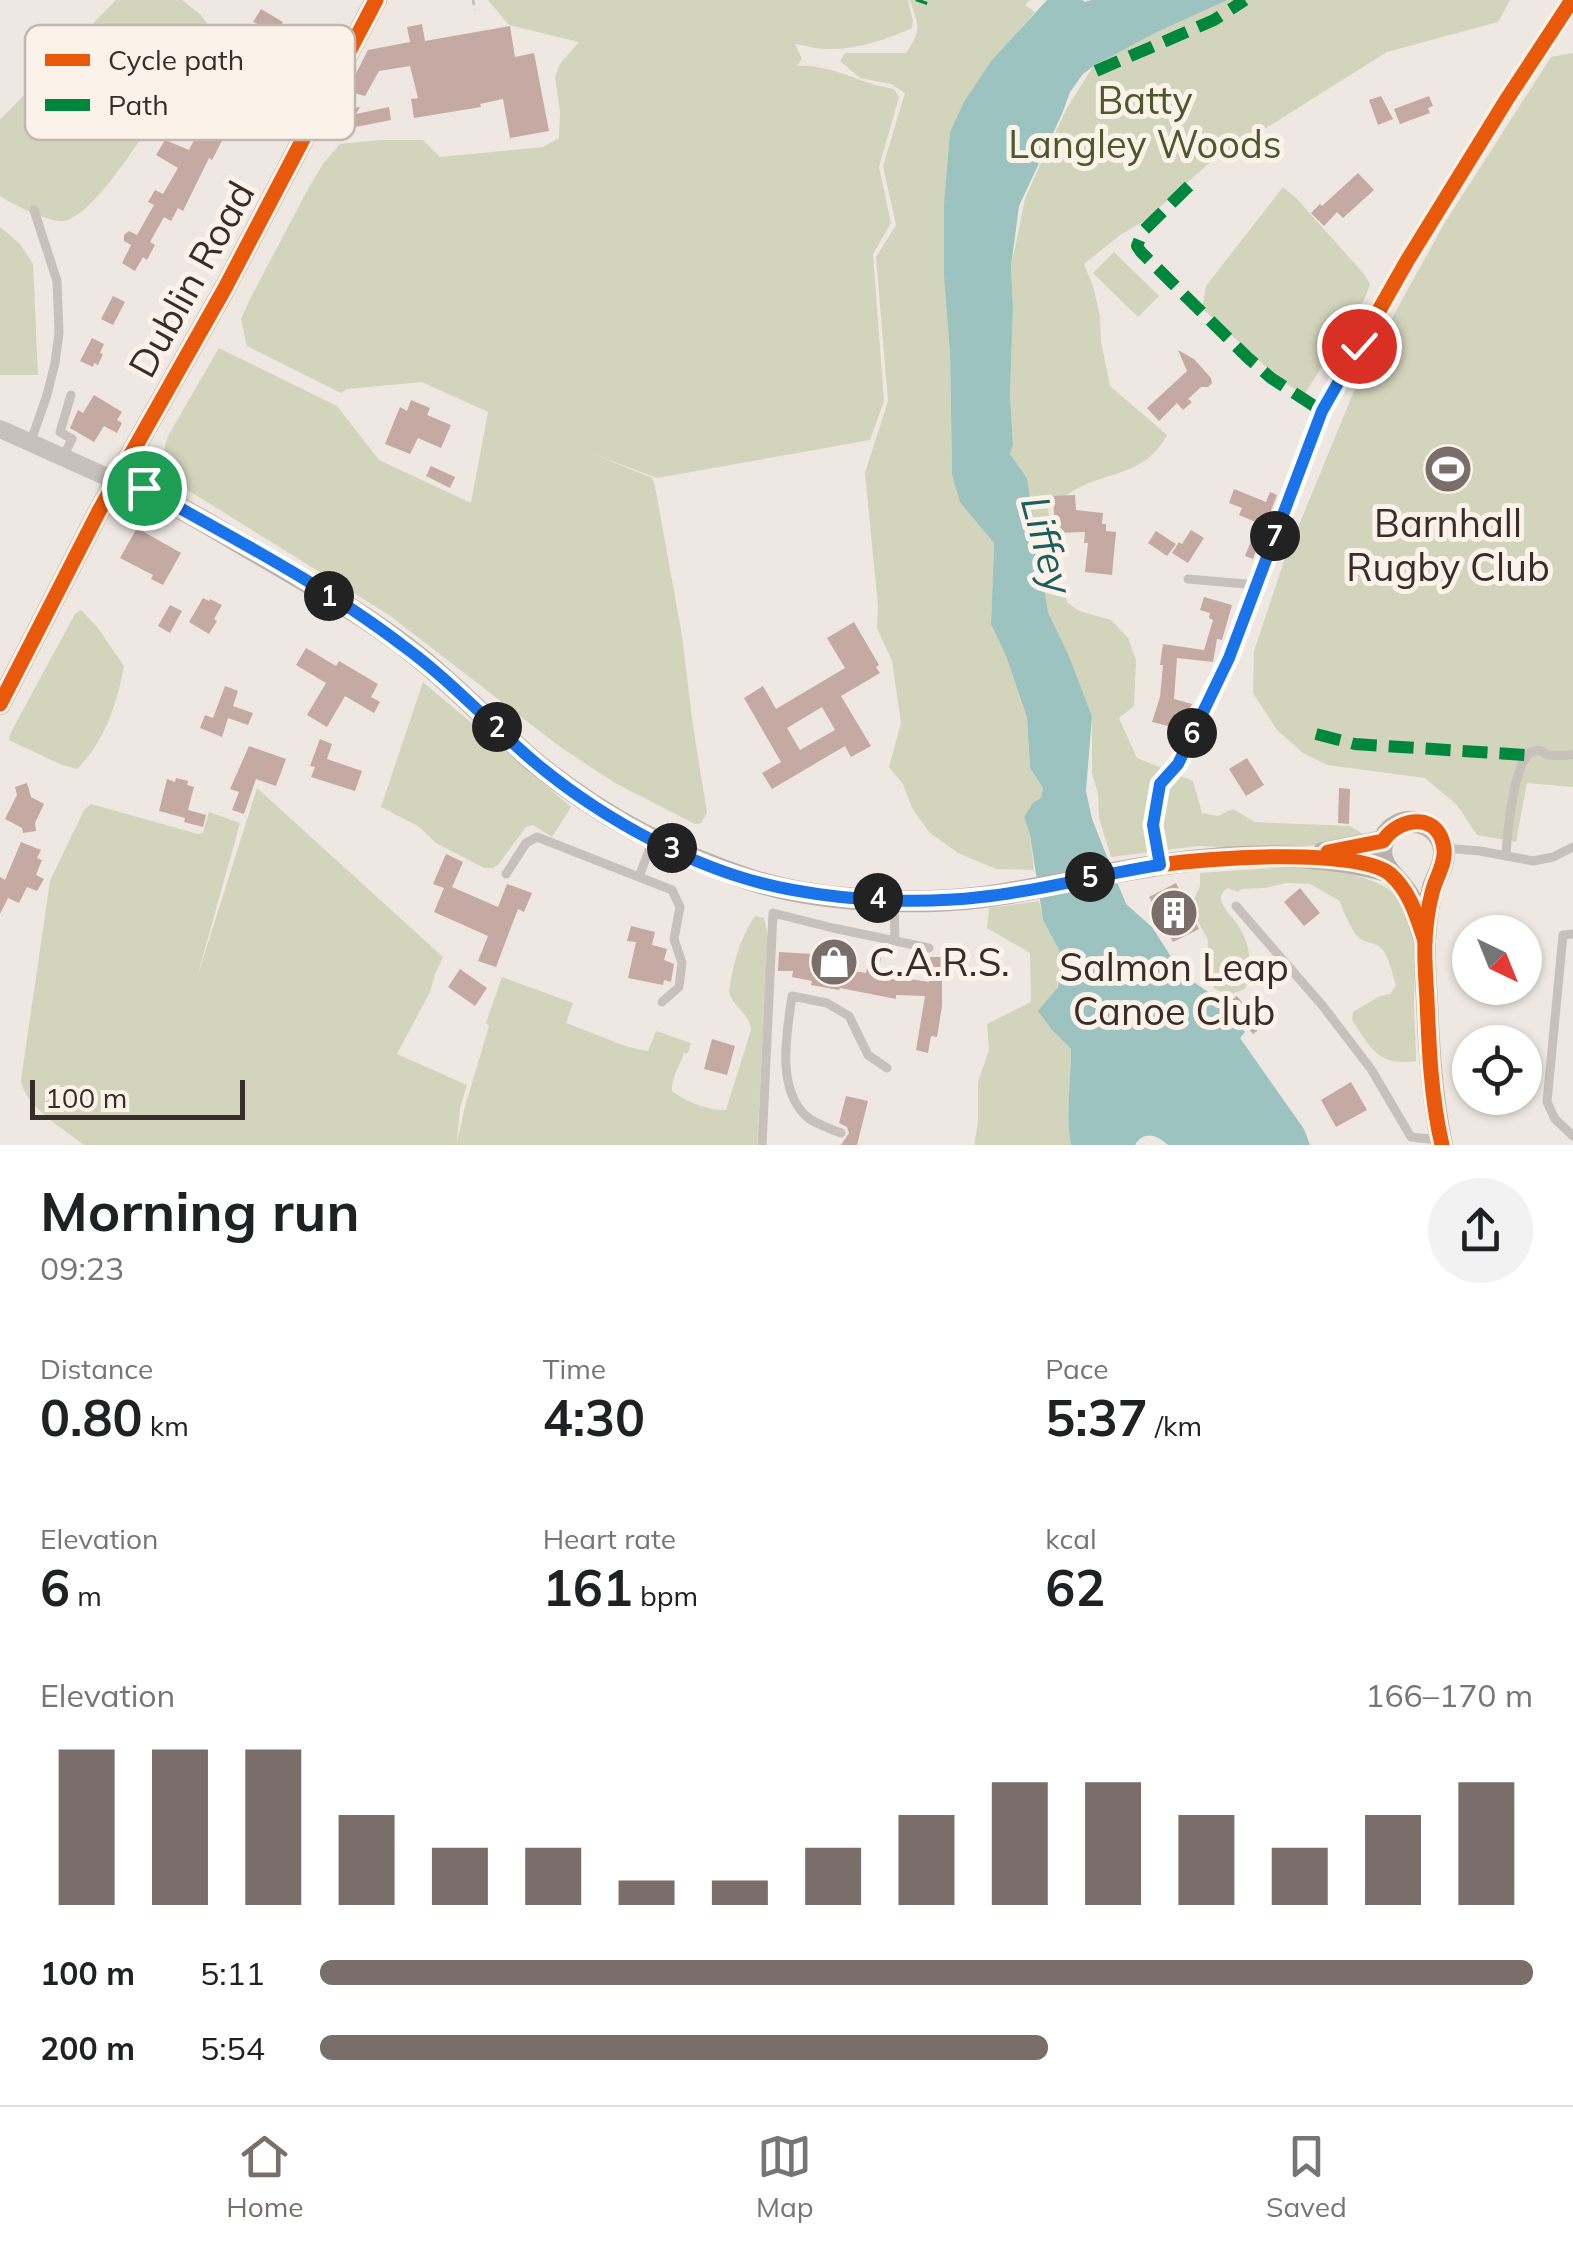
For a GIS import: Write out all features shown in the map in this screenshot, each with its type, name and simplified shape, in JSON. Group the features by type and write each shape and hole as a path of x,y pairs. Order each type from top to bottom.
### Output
{"main road":[{"name":"Dublin Road","path":"355,40 376,0"},
{"name":"Dublin Road","path":"0,704 116,481 303,140"},
{"path":"116,481 144,488 359,615 420,658 534,761 598,808 653,840 710,866 770,886 894,899 966,898 1211,858 1302,856 1341,860 1416,884 1428,880 1443,858"},
{"path":"1425,941 1408,894 1390,874 1381,853 1390,832 1412,821 1435,830 1443,858 1428,907 1425,941 1430,1060 1441,1142"},
{"path":"1302,856 1383,841"}],"street":[{"path":"1160,865 1153,825 1160,784 1178,764 1229,658 1328,400 1506,99 1570,4"},
{"path":"0,428 116,481"}],"lane":[{"path":"31,442 51,380 59,334 57,281 34,210"},
{"path":"63,458 72,440 60,432 71,395"},
{"path":"1188,578 1257,585"},
{"path":"1506,856 1516,780 1524,755 1540,750 1573,756"},
{"path":"506,874 526,843 536,837 672,890 680,907 674,939 682,964 678,987 662,1002"},
{"path":"639,877 653,840"},
{"path":"1443,858 1480,850 1542,860 1573,847"},
{"path":"894,899 895,940"},
{"path":"1236,906 1342,1030 1371,1069 1411,1136 1441,1142"},
{"path":"762,1145 774,912 929,948"},
{"path":"1573,934 1563,935 1547,1102 1555,1119 1573,1136"},
{"path":"770,992 827,1003 849,1016 868,1055 887,1068"},
{"path":"792,996 786,1051 791,1094 806,1116 842,1134"}],"path":[{"path":"473,0 475,10"}],"green space":[{"path":"116,0 182,0 208,25 92,25"},
{"path":"488,0 908,0 912,28 892,36 837,49 795,44 802,59 797,66 823,68 894,89 899,97 879,167 891,223 873,254 884,401 870,440 657,478 591,453 652,478 655,486 682,636 707,813 701,823 695,824 617,784 559,746 389,615 178,484 165,462 168,436 219,348 337,406 379,460 471,503 488,412 422,382 347,389 341,393 247,346 241,319 308,189 340,144 423,140 440,157 543,147 559,138 555,77 560,64 579,42 509,25"},
{"path":"910,0 1030,0 1025,5 1035,12 991,61 950,132 944,204 952,474 961,502 994,543 991,624 1027,719 1030,768 1043,788 1041,798 1024,817 1034,870 996,869 958,853 929,832 912,808 903,784 889,767 901,723 892,661 877,628 865,473 888,401 876,257 896,225 883,166 905,93 891,84 860,78 840,61 845,53 906,53 917,27"},
{"name":"Batty Langley Woods","path":"1228,0 1510,0 1498,22 1387,52 1207,165 1144,221 1084,264 1100,316 1110,386 1167,435 1143,462 1084,485 1048,507 1053,551 1067,602 1079,611 1111,620 1128,638 1136,660 1134,706 1119,718 1137,758 1193,781 1202,813 1218,816 1233,809 1255,822 1350,826 1371,839 1280,849 1198,846 1111,857 1099,818 1092,773 1092,716 1048,612 1027,478 1010,454 1011,267 1025,199 1067,108 1094,65"},
{"name":"Barnhall Rugby Club","path":"1573,53 1573,787 1527,783 1516,842 1477,835 1457,805 1425,778 1327,765 1303,753 1277,730 1253,693 1254,651 1283,564 1361,374 1444,224 1551,57"},
{"path":"25,94 25,140 140,140 100,194 81,212 64,221 50,219 0,196 0,120"},
{"path":"1283,187 1370,284 1304,395 1278,378 1202,308 1206,286"},
{"path":"0,227 20,244 33,264 38,375 0,375"},
{"path":"1114,252 1159,296 1138,317 1093,273"},
{"path":"81,610 124,666 108,721 77,769 9,740 75,614"},
{"path":"423,682 571,807 552,837 533,825 526,827 498,865 484,868 381,807"},
{"path":"257,788 443,957 430,992 397,1054 467,1085 457,1143 489,1026 486,1023 502,977 573,1003 566,1023 628,1047 648,1051 656,1031 691,1043 676,1072 672,1091 698,1105 726,1110 751,1030 748,1019 731,997 731,980 749,925 755,916 764,918 768,936 757,1145 84,1145 37,1108 21,1080 50,881 84,810 91,804 198,834 203,833 209,812 240,823 196,981"},
{"path":"1286,867 1360,877 1383,886 1404,907 1415,953 1416,1061 1383,1058 1352,1020 1353,1012 1390,994 1396,985 1392,970 1380,947 1356,935 1340,901 1310,884 1286,883 1238,892 1227,888 1221,900 1245,939 1250,964 1248,981 1245,989 1228,995 1215,989 1207,978 1208,940 1192,904 1200,886 1200,873"},
{"path":"1039,901 1043,920 1061,954 1052,1030 1071,1049 1071,1145 974,1145 978,1082 989,1050 987,1024 1031,1002 1030,953 987,928 989,908"}],"water":[{"path":"1047,0 1228,0 1095,65 1070,92 1019,206 1011,267 1010,454 1027,478 1048,612 1092,716 1086,791 1092,819 1126,904 1152,927 1182,974 1218,996 1245,1032 1240,1038 1304,1129 1310,1145 1168,1145 1151,1136 1142,1137 1135,1145 1071,1145 1071,1049 1038,1011 1058,987 1061,954 1043,920 1024,817 1041,798 1043,788 1030,768 1027,718 991,624 994,543 960,502 952,474 944,203 950,132 964,102 991,61"}],"building":[{"path":"261,9 283,22 257,25 253,22"},
{"path":"422,24 425,41 510,26 515,57 534,53 549,131 510,138 503,99 480,104 481,107 414,118 411,99 418,98 410,66 379,71 365,96 355,93 355,75 368,50 410,42 407,27"},
{"path":"1381,96 1393,119 1378,125 1369,100"},
{"path":"1429,96 1433,106 1428,108 1430,113 1400,124 1394,109"},
{"path":"360,107 356,114 389,107 391,120 355,127 355,108"},
{"path":"165,140 189,150 194,140 222,140 183,211 178,208 171,221 164,217 150,242 155,245 147,260 143,257 135,271 122,263 131,245 124,241 124,235 129,231 137,235 154,205 148,202 155,190 163,194 178,168 156,155"},
{"path":"1358,173 1374,190 1343,218 1337,212 1324,226 1311,213"},
{"path":"113,296 125,302 113,325 101,319"},
{"path":"92,338 104,344 98,365 94,363 93,367 80,361"},
{"path":"1178,350 1194,359 1212,383 1188,399 1192,402 1183,410 1177,403 1159,421 1147,408 1187,371"},
{"path":"94,395 122,412 117,420 122,423 117,433 104,426 94,442 70,428 78,410 83,413"},
{"path":"411,400 430,408 427,415 451,425 441,448 418,438 410,454 385,444 400,407 407,411"},
{"path":"431,466 455,477 450,488 426,476"},
{"path":"1234,489 1266,502 1270,492 1277,495 1253,559 1245,556 1258,523 1239,515 1242,508 1229,503"},
{"path":"1075,495 1076,510 1103,513 1106,531 1116,532 1112,575 1085,572 1085,532 1055,533 1053,496"},
{"path":"137,528 181,553 163,585 151,579 153,575 120,558"},
{"path":"1191,530 1204,538 1188,563 1172,553"},
{"path":"1156,531 1176,544 1167,556 1148,543"},
{"path":"1204,597 1232,605 1222,640 1217,639 1213,662 1177,658 1174,699 1192,704 1180,729 1152,722 1160,697 1163,644 1204,650 1213,620 1210,613 1200,610"},
{"path":"203,598 222,605 209,634 189,622"},
{"path":"170,605 182,611 170,633 158,626"},
{"path":"854,622 879,665 876,667 880,673 841,696 871,746 851,757 845,746 772,789 762,773 781,762 744,698 763,686 776,709 845,668 827,638","holes":["822,707 835,730 800,750 787,728"]},
{"path":"306,648 336,666 339,661 378,684 371,697 380,702 374,713 345,696 327,727 307,715 326,683 296,665"},
{"path":"225,686 238,691 233,706 253,713 248,725 228,718 222,737 200,728 205,715 213,718"},
{"path":"320,739 332,744 327,759 362,771 355,791 311,777 315,767 310,766"},
{"path":"249,746 286,759 276,786 256,779 244,814 232,810 239,792 230,789"},
{"path":"1247,758 1264,785 1246,796 1229,769"},
{"path":"176,778 194,787 188,810 206,815 203,827 159,811 167,779 175,782"},
{"path":"27,783 31,797 44,804 35,823 36,831 23,833 22,828 5,819 17,795 15,787"},
{"path":"1339,788 1350,789 1349,824 1338,823"},
{"path":"21,842 41,850 36,875 44,879 37,891 27,887 19,903 8,898 0,914 0,877 5,880"},
{"path":"446,854 463,862 452,887 498,907 507,884 532,893 524,912 518,909 496,967 478,961 488,936 434,912 444,888 433,884"},
{"name":"Salmon Leap Canoe Club","path":"1176,883 1199,929 1173,942 1149,897"},
{"path":"1300,888 1320,913 1304,926 1284,902"},
{"path":"631,926 655,932 652,945 667,949 664,960 674,964 671,982 664,980 663,985 628,978 636,942 627,941"},
{"path":"779,952 845,956 843,969 866,973 870,954 881,957 878,974 929,982 930,957 942,957 942,1006 937,1037 931,1036 928,1053 916,1050 925,996 896,995 896,999 811,985 812,981 792,977 793,971 778,971"},
{"path":"460,969 487,988 475,1006 448,987"},
{"path":"1237,996 1262,1027 1253,1034 1228,1003"},
{"path":"712,1039 735,1046 727,1075 704,1069"},
{"path":"1351,1082 1367,1110 1336,1127 1321,1100"},
{"path":"846,1096 868,1101 857,1145 841,1145 849,1133 839,1123"}],"marked path":[{"path":"1096,71 1214,20 1245,0"},
{"path":"1189,186 1143,231 1137,246 1247,357 1271,378 1322,411"},
{"path":"1316,734 1355,744 1525,755"}],"cycle path":[{"path":"355,40 376,0"},
{"path":"1425,941 1403,888 1390,874 1372,866 1314,857 1160,865 1153,825 1160,785 1178,764 1229,658 1322,411 1407,261 1572,0"},
{"path":"0,704 99,511 225,288 303,140"},
{"path":"1328,852 1383,841 1409,823 1428,824 1441,837 1444,855 1429,904 1425,954 1431,1073 1442,1145"}],"place":[{"name":"Barnhall Rugby Club","path":"1448,469"},
{"name":"Salmon Leap Canoe Club","path":"1174,913"},
{"name":"C.A.R.S.","path":"834,962"}],"route":[{"path":"144,488 307,582 398,641 534,761 598,808 653,840 710,866 790,890 845,897 980,898 1160,865 1153,825 1160,784 1178,764 1229,658 1322,411 1359,346"}],"water label":[{"name":"Liffey","path":"1048,545"}]}
